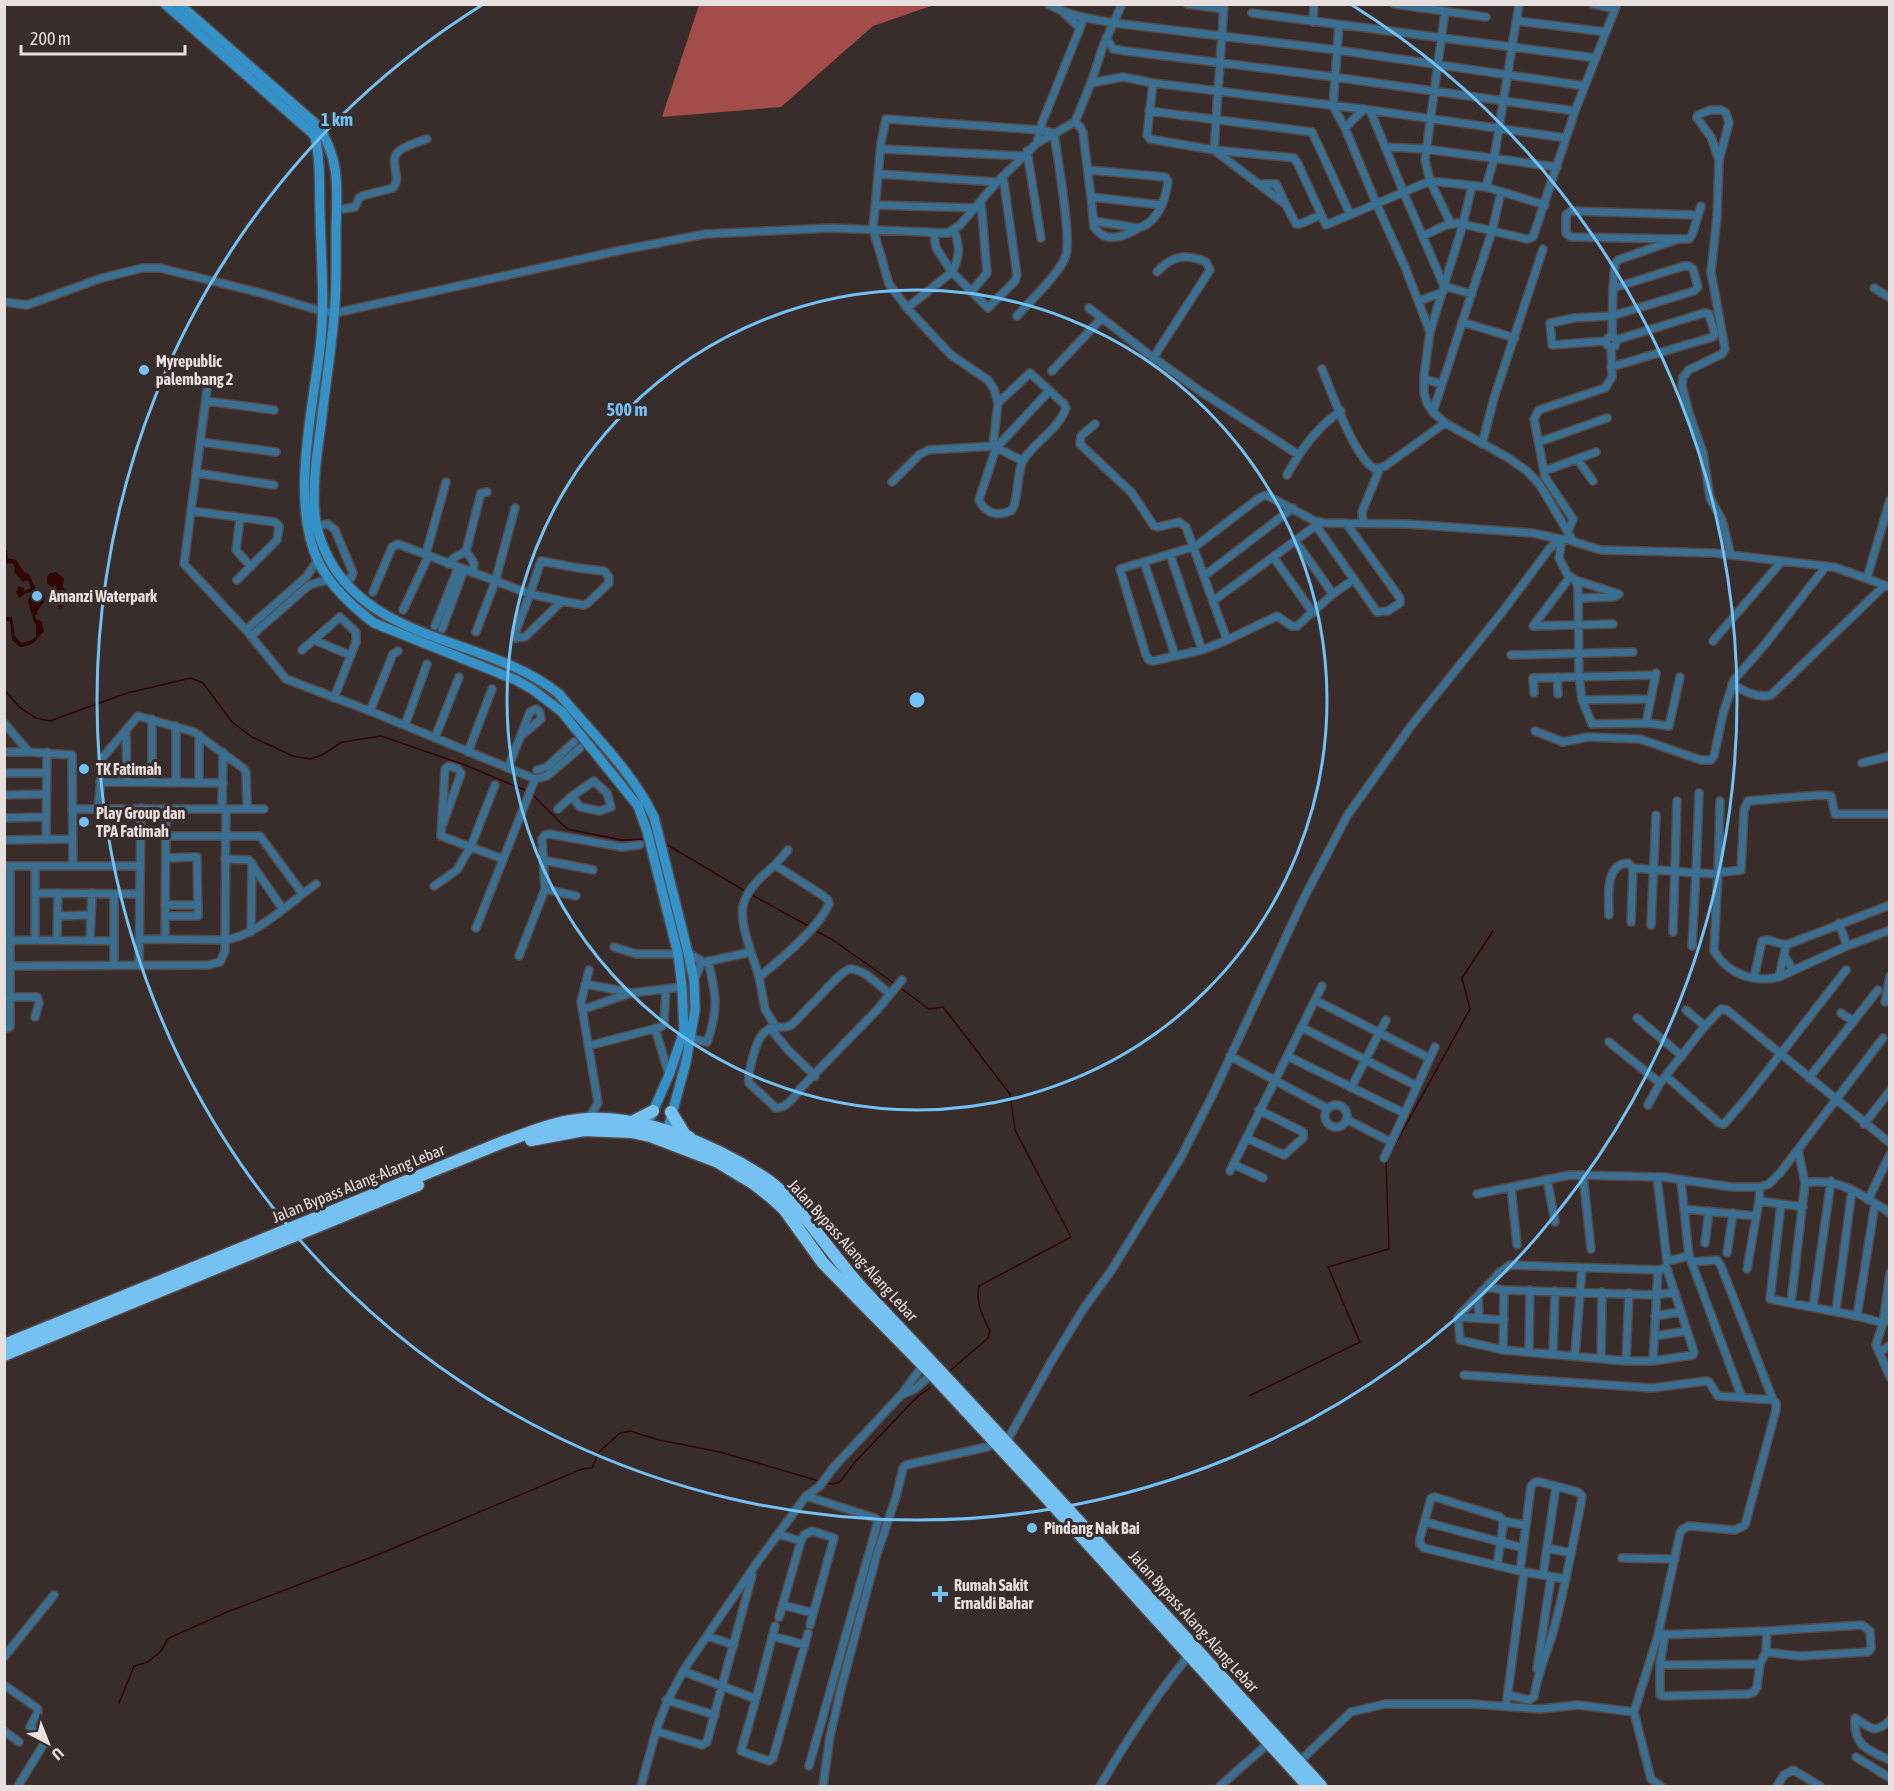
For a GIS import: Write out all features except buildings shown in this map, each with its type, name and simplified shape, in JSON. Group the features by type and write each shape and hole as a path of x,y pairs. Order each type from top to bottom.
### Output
{"highway":[{"path":"630,1123 655,1108"},
{"path":"672,1110 685,1135 697,1143"},
{"name":"Jalan Bypass Alang-Alang Lebar","path":"4,1345 502,1142 560,1123 588,1119 630,1123 666,1136 697,1143 771,1182 788,1198 868,1296 937,1375"},
{"name":"Jalan Bypass Alang-Alang Lebar","path":"4,1355 514,1145 536,1138 585,1130 650,1131"},
{"name":"Jalan Bypass Alang-Alang Lebar","path":"666,1136 718,1162 772,1197 784,1209 823,1263 937,1375 1001,1442 1321,1786"},
{"name":"Jalan Bypass Alang-Alang Lebar","path":"1194,1652 1308,1786"}],"street":[{"path":"165,4 314,135 320,169 323,276 319,356 304,498 308,528 318,560 331,580 358,611 374,623 516,680 552,704 579,732 585,746 617,779 638,806 646,839 667,889 683,954 694,980 695,1010 691,1038 666,1136"},
{"path":"179,4 317,125 330,146 334,160 336,210 335,313 314,487 317,525 328,554 343,580 354,592 376,610 398,622 425,633 439,632"},
{"path":"1048,4 1084,18 1114,23 1337,50 1585,86"},
{"path":"4,302 27,305 133,269 160,268 261,293 321,312 335,313 705,234 831,228 948,233 979,205 1000,179 1037,143 1075,122 1106,38 1122,4"},
{"path":"1187,4 1224,7 1214,150"},
{"path":"1313,22 1314,4"},
{"path":"1394,4 1486,18"},
{"path":"1486,188 1494,159 1519,4"},
{"path":"1423,236 1451,224 1463,224 1531,240 1545,205 1575,111 1616,7 1593,4"},
{"path":"1062,11 1080,28"},
{"path":"1446,11 1426,149 1426,166 1430,181 1451,224"},
{"path":"1252,13 1596,58"},
{"path":"1037,143 1084,18"},
{"path":"1518,21 1606,32"},
{"path":"1338,25 1333,106 1345,128 1405,267 1430,332"},
{"path":"1106,38 1111,47 1115,49 1575,111"},
{"path":"1090,83 1123,77 1218,92 1367,109 1566,138"},
{"path":"1153,83 1147,135 1150,139 1214,150 1294,158 1327,225 1430,181 1486,188 1545,205"},
{"path":"1345,128 1367,109"},
{"path":"1367,109 1423,236 1443,289"},
{"path":"1719,159 1712,137 1697,118 1704,112 1715,110 1726,113 1729,123 1719,159 1718,217 1711,272 1725,349 1722,354 1689,370 1683,377 1682,386 1703,453 1710,498 1722,520 1731,555"},
{"path":"1149,111 1312,132 1350,214"},
{"path":"998,404 1029,373 1064,404 1066,410 1023,461 1012,510 1001,514 989,511 979,500 994,447 998,404 994,389 988,380 951,355 907,308 889,284 873,229 886,119 1040,130 1054,134"},
{"path":"1075,122 1083,133 1096,231 1116,239 1127,236 1145,226 1162,205 1168,182 1166,178 1089,170"},
{"path":"1017,316 1061,265 1067,253 1066,226 1054,134"},
{"path":"336,210 355,207 362,196 393,188 397,181 394,160 396,154 404,148 427,139"},
{"path":"1385,147 1426,149 1557,167"},
{"path":"881,149 1025,154"},
{"path":"1214,150 1286,205 1298,225 1321,215"},
{"path":"1025,154 1041,238"},
{"path":"879,174 1000,179"},
{"path":"934,233 936,248 952,272 988,308 1016,278 1000,179"},
{"path":"1472,186 1463,224 1430,332 1424,379 1425,397 1433,412 1445,423 1527,471 1540,485 1573,541"},
{"path":"1433,412 1472,294 1501,192"},
{"path":"1091,197 1162,205"},
{"path":"876,205 979,205"},
{"path":"971,292 987,273 979,205"},
{"path":"1698,215 1571,211 1566,215 1566,233 1571,237 1691,238 1701,206"},
{"path":"1093,221 1138,228"},
{"path":"907,308 952,272 957,262 959,248 954,230"},
{"path":"1568,531 1572,516 1547,482 1534,419 1539,410 1605,388 1612,377 1611,341 1615,264 1618,260 1678,239"},
{"path":"1482,444 1494,398 1544,249"},
{"path":"1153,358 1210,270 1206,262 1184,256 1167,261 1156,272"},
{"path":"1436,267 1451,264"},
{"path":"1611,367 1670,352 1713,337 1715,334 1709,314 1704,313 1611,341 1552,345 1550,323 1552,321 1612,316 1694,291 1698,287 1693,269 1689,266 1613,288"},
{"path":"1874,288 1890,298"},
{"path":"1419,302 1443,289 1472,294"},
{"path":"1089,308 1200,392 1299,455"},
{"path":"1052,371 1102,318"},
{"path":"1462,322 1515,338"},
{"path":"1322,369 1355,447 1370,466 1380,468"},
{"path":"1424,379 1442,384"},
{"path":"207,390 184,564 249,633 286,679 535,779 547,776 549,770 574,742 579,732"},
{"path":"994,447 1049,391"},
{"path":"206,401 274,410"},
{"path":"1287,475 1299,455 1325,423 1341,411"},
{"path":"1539,442 1607,418"},
{"path":"1363,523 1362,512 1380,468 1445,423"},
{"path":"1095,424 1081,436 1080,444 1132,493 1153,524 1158,527 1181,523 1187,530 1195,546 1227,640"},
{"path":"200,442 276,452"},
{"path":"892,482 918,455 928,450 994,447 1023,461"},
{"path":"1544,471 1596,452"},
{"path":"1577,459 1593,481"},
{"path":"197,473 274,485"},
{"path":"404,610 427,554 446,482"},
{"path":"448,564 466,551 481,493 487,492"},
{"path":"1347,523 1401,601 1395,608 1377,613 1318,524 1270,496 1264,496 1195,546 1120,569 1146,656 1153,661 1202,650 1278,616 1295,627 1354,579"},
{"path":"1867,578 1890,500"},
{"path":"476,632 495,582 515,508"},
{"path":"1204,576 1293,508"},
{"path":"192,511 275,522 279,526 277,540 237,580"},
{"path":"240,518 237,550 250,567"},
{"path":"1213,601 1318,524 1347,523 1407,524 1532,533 1573,541 1601,550 1731,555 1826,566 1887,586 1771,695 1747,692 1732,684"},
{"path":"317,525 328,524 335,530 353,573 351,578 343,580"},
{"path":"1561,539 1559,558 1578,587 1579,676 1582,700 1592,724 1646,723 1670,726 1680,677"},
{"path":"823,1786 830,1736 842,1685 876,1557 903,1468 906,1465 1001,1442 1163,1188 1204,1112 1304,898 1352,808 1450,675 1503,611 1539,561 1561,539"},
{"path":"1296,542 1333,594"},
{"path":"373,592 392,546 398,544 530,594 584,605 609,583 607,573 541,561 530,594 514,633 516,638 525,637 562,601"},
{"path":"466,551 474,563 473,573"},
{"path":"1170,554 1202,650"},
{"path":"1274,558 1313,613"},
{"path":"249,633 306,577 318,560"},
{"path":"1713,641 1782,561"},
{"path":"1144,562 1175,655"},
{"path":"1535,731 1563,742 1588,737 1640,739 1708,761 1714,756 1723,714 1737,675 1758,653 1826,566"},
{"path":"439,632 461,569"},
{"path":"312,570 319,582"},
{"path":"1573,578 1619,594 1614,597 1579,598"},
{"path":"1573,578 1533,626 1578,623 1612,624"},
{"path":"249,633 308,586 331,580"},
{"path":"302,650 340,617 343,617 358,635 334,698"},
{"path":"393,632 398,622"},
{"path":"425,633 427,629 439,632 523,671 559,694 642,795 654,817 661,838 667,889"},
{"path":"314,640 350,655"},
{"path":"370,711 393,654 398,651"},
{"path":"1511,655 1633,652"},
{"path":"405,725 427,664"},
{"path":"1534,693 1533,678 1656,673 1646,723"},
{"path":"435,738 459,677"},
{"path":"1557,677 1558,694"},
{"path":"468,752 492,689"},
{"path":"1582,700 1651,699"},
{"path":"98,809 103,757 138,716 200,735 223,752 246,772 247,809"},
{"path":"152,719 152,782"},
{"path":"4,723 29,752"},
{"path":"176,726 176,782"},
{"path":"126,730 128,782"},
{"path":"199,783 200,735"},
{"path":"508,768 522,735"},
{"path":"574,742 585,746"},
{"path":"537,770 549,770 585,746"},
{"path":"4,752 46,752 72,755 73,866"},
{"path":"46,752 46,840"},
{"path":"10,966 215,963 223,958 225,836 223,752"},
{"path":"1862,764 1890,756"},
{"path":"443,824 461,773 458,769 449,766 445,768 441,836 503,859"},
{"path":"4,773 46,773"},
{"path":"476,928 535,779"},
{"path":"605,790 617,779"},
{"path":"558,810 572,796 593,781 605,790 611,807 600,811 580,807 572,796"},
{"path":"100,782 223,783"},
{"path":"434,886 457,870 471,846 495,785"},
{"path":"1692,946 1699,793"},
{"path":"4,795 46,794"},
{"path":"1609,915 1611,877 1622,864 1628,863 1633,868 1696,873 1741,870 1744,810 1748,801 1821,795 1831,796 1834,814 1890,814"},
{"path":"1673,932 1677,801"},
{"path":"1720,801 1721,873 1715,952 1733,970 1754,978 1779,977 1847,946 1888,933"},
{"path":"139,964 141,808"},
{"path":"165,939 166,808"},
{"path":"72,809 264,809"},
{"path":"1651,924 1656,815"},
{"path":"4,818 46,817"},
{"path":"519,956 545,889 542,839 545,835 622,847 646,839"},
{"path":"166,836 262,837 302,893"},
{"path":"4,840 73,839"},
{"path":"788,850 761,877 747,896 743,905 743,917 765,1009 772,1027 788,1050 815,1076"},
{"path":"166,858 197,857 198,905 198,916 166,916"},
{"path":"225,859 249,860 282,908"},
{"path":"543,860 593,870"},
{"path":"251,932 252,863"},
{"path":"759,977 807,933 828,908 828,900 775,865"},
{"path":"4,1029 10,1027 7,997 10,966 7,866 139,866"},
{"path":"34,866 35,940"},
{"path":"1631,922 1633,868"},
{"path":"140,939 225,940 237,938 251,932 316,884"},
{"path":"545,889 576,896"},
{"path":"35,893 139,894"},
{"path":"57,940 58,893"},
{"path":"90,940 92,893"},
{"path":"114,894 114,964"},
{"path":"165,905 198,905"},
{"path":"1754,978 1762,941 1767,940 1786,945 1890,905"},
{"path":"58,916 91,915"},
{"path":"1839,923 1847,946"},
{"path":"9,940 114,940"},
{"path":"1779,977 1786,945"},
{"path":"614,947 636,954 683,954 704,962 751,952"},
{"path":"650,1131 655,1108 684,1031 683,954"},
{"path":"1784,955 1793,970"},
{"path":"694,980 704,962"},
{"path":"691,1038 706,1043 717,1001 704,962"},
{"path":"588,1119 598,1103 581,1002 589,970"},
{"path":"890,992 862,972 846,970 790,1025 772,1027 758,1041 748,1075 749,1083 770,1104 780,1108 791,1101 882,1005 900,982"},
{"path":"1666,1076 1719,1124 1724,1124 1846,970"},
{"path":"1885,1002 1890,976"},
{"path":"585,984 631,993"},
{"path":"1263,1178 1231,1168 1322,986"},
{"path":"584,1010 631,993 682,987"},
{"path":"588,1046 664,1024 666,989"},
{"path":"1809,1078 1878,990"},
{"path":"7,997 37,997 39,1003 35,1017"},
{"path":"1315,1000 1430,1059"},
{"path":"1648,1105 1660,1083 1717,1011 1725,1009 1890,1143"},
{"path":"1686,1011 1705,1026"},
{"path":"1841,1013 1853,1021"},
{"path":"1636,1018 1682,1056"},
{"path":"1351,1088 1386,1020"},
{"path":"655,1028 669,1075"},
{"path":"1301,1028 1417,1086"},
{"path":"1477,1194 1547,1179 1583,1175 1657,1177 1732,1187 1760,1187 1769,1184 1777,1177 1883,1038"},
{"path":"1609,1042 1660,1083"},
{"path":"1384,1158 1435,1047"},
{"path":"1230,1056 1328,1109"},
{"path":"1287,1056 1404,1113"},
{"path":"1864,1124 1890,1091"},
{"path":"1334,1105 1341,1106 1346,1112 1346,1119 1342,1125 1331,1125 1326,1120 1328,1109 1334,1105"},
{"path":"655,1108 672,1110"},
{"path":"1246,1138 1284,1155 1303,1138 1303,1132 1259,1110"},
{"path":"1346,1119 1391,1142"},
{"path":"1791,1304 1805,1183 1798,1150"},
{"path":"1857,1316 1871,1202 1890,1154"},
{"path":"1583,1175 1591,1249"},
{"path":"1458,1317 1461,1341 1503,1350 1653,1361 1693,1356 1694,1352 1667,1264 1657,1177"},
{"path":"1547,1179 1555,1222"},
{"path":"1681,1180 1690,1259 1742,1398"},
{"path":"1805,1183 1831,1181 1852,1190 1890,1213"},
{"path":"1813,1307 1831,1181"},
{"path":"1511,1187 1517,1245"},
{"path":"1747,1269 1760,1187"},
{"path":"1836,1310 1852,1190"},
{"path":"1759,1201 1803,1207"},
{"path":"1781,1204 1769,1298 1791,1304 1836,1310 1883,1323"},
{"path":"1684,1209 1756,1216"},
{"path":"1705,1243 1708,1211"},
{"path":"1727,1253 1733,1213"},
{"path":"1458,1317 1500,1272 1510,1266 1658,1270 1667,1264 1690,1259 1713,1259 1717,1260 1721,1266 1776,1410 1745,1525 1735,1530 1689,1526 1680,1533 1661,1634 1634,1712 1651,1779 1661,1786"},
{"path":"1575,1356 1582,1268"},
{"path":"1653,1361 1658,1270"},
{"path":"1889,1375 1878,1353 1877,1340 1883,1323 1890,1273"},
{"path":"1486,1287 1504,1290 1580,1293 1656,1295 1675,1292"},
{"path":"1503,1350 1504,1290"},
{"path":"1529,1352 1530,1290"},
{"path":"1553,1354 1555,1291"},
{"path":"1601,1358 1602,1292"},
{"path":"1626,1360 1629,1293"},
{"path":"1478,1296 1479,1318"},
{"path":"1655,1317 1680,1312"},
{"path":"1458,1317 1504,1320"},
{"path":"1883,1323 1890,1318"},
{"path":"1654,1336 1687,1331"},
{"path":"1878,1353 1890,1345"},
{"path":"901,1395 937,1375"},
{"path":"641,1786 666,1701 683,1671 756,1564 806,1496 822,1483 901,1395 937,1375"},
{"path":"1464,1375 1652,1388 1706,1381 1718,1396 1773,1400"},
{"path":"1506,1706 1531,1486 1535,1482 1556,1485 1578,1492 1582,1496 1566,1579 1551,1639 1536,1678"},
{"path":"1543,1575 1556,1485"},
{"path":"806,1496 875,1518 878,1521 809,1766"},
{"path":"1526,1525 1503,1521 1500,1517 1435,1497 1429,1502 1420,1544 1424,1548 1522,1572 1566,1579"},
{"path":"1497,1566 1503,1521"},
{"path":"1425,1522 1523,1548"},
{"path":"775,1626 741,1751 769,1761 773,1758 834,1538 812,1531 804,1535 779,1617"},
{"path":"778,1534 801,1541"},
{"path":"1547,1548 1571,1553"},
{"path":"1622,1558 1675,1559"},
{"path":"656,1731 702,1745 707,1742 756,1564"},
{"path":"1509,1695 1533,1699 1551,1576"},
{"path":"4,1657 54,1595"},
{"path":"783,1605 813,1613"},
{"path":"1661,1634 1862,1625 1870,1631 1871,1648 1868,1652 1812,1655 1766,1652"},
{"path":"1661,1634 1659,1691 1663,1696 1754,1692 1757,1687 1760,1664 1766,1652 1767,1631"},
{"path":"707,1636 734,1645"},
{"path":"772,1636 805,1645"},
{"path":"1100,1786 1168,1682 1194,1652"},
{"path":"1660,1665 1760,1664"},
{"path":"683,1671 756,1698"},
{"path":"4,1684 37,1708 38,1712 30,1727 43,1738 45,1743 18,1786"},
{"path":"666,1701 715,1715"},
{"path":"1299,1762 1355,1710 1384,1704 1472,1704 1540,1709 1578,1705 1634,1712"},
{"path":"1890,1720 1881,1728 1875,1729 1856,1718 1854,1729 1860,1743 1890,1760"},
{"path":"4,1731 18,1742"},
{"path":"1220,1786 1270,1742"},
{"path":"1857,1757 1890,1778"},
{"path":"1777,1786 1784,1775 1793,1770 1820,1786"}],"shaded area":[{"path":"699,4 934,5 873,26 781,107 662,117"},
{"name":"Amanzi Waterpark","path":"5,549 8,558 16,560 24,572 29,574 36,589 45,597 37,611 38,614 35,615 36,619 42,622 44,631 35,642 26,646 20,647 12,640 10,622 5,620 5,617 12,617 15,636 21,643 32,640 36,636 36,625 28,602 31,592 20,598 16,592 19,586 24,588 24,591 31,588 28,580 23,582 14,572 13,564 5,565"},
{"name":"Amanzi Waterpark","path":"56,572 64,578 63,587 73,595 71,600 60,609 55,600 57,594 47,583 50,573"}],"waterway":[{"path":"4,689 19,707 36,718 50,721 127,693 191,678 203,683 232,722 252,737 293,756 310,759 322,755 342,742 381,736 465,765 527,791"},
{"path":"531,793 567,829 622,840 645,839"},
{"path":"664,843 745,891"},
{"path":"752,895 810,927"},
{"path":"814,930 833,940 895,984"},
{"path":"1390,1154 1470,1009 1462,978 1493,931"},
{"path":"899,987 929,1009 943,1007 1010,1094 1015,1130 1071,1237 979,1286 979,1304 990,1331 988,1338 951,1370"},
{"path":"1249,1396 1360,1342 1328,1267 1389,1249 1386,1161"},
{"path":"826,1483 840,1482 855,1462 918,1396 930,1388"},
{"path":"119,1703 134,1666 148,1662 160,1652 169,1638 227,1612 377,1555 582,1469 592,1468 599,1452 620,1433 630,1431 659,1440 720,1452 819,1481"}],"place":[{"name":"Myrepublic palembang 2","path":"144,370"},
{"name":"Amanzi Waterpark","path":"37,596"},
{"name":"TK Fatimah","path":"84,769"},
{"name":"Play Group dan TPA Fatimah","path":"84,822"},
{"name":"Pindang Nak Bai","path":"1032,1528"},
{"name":"Rumah Sakit Ernaldi Bahar","path":"940,1594"}]}
